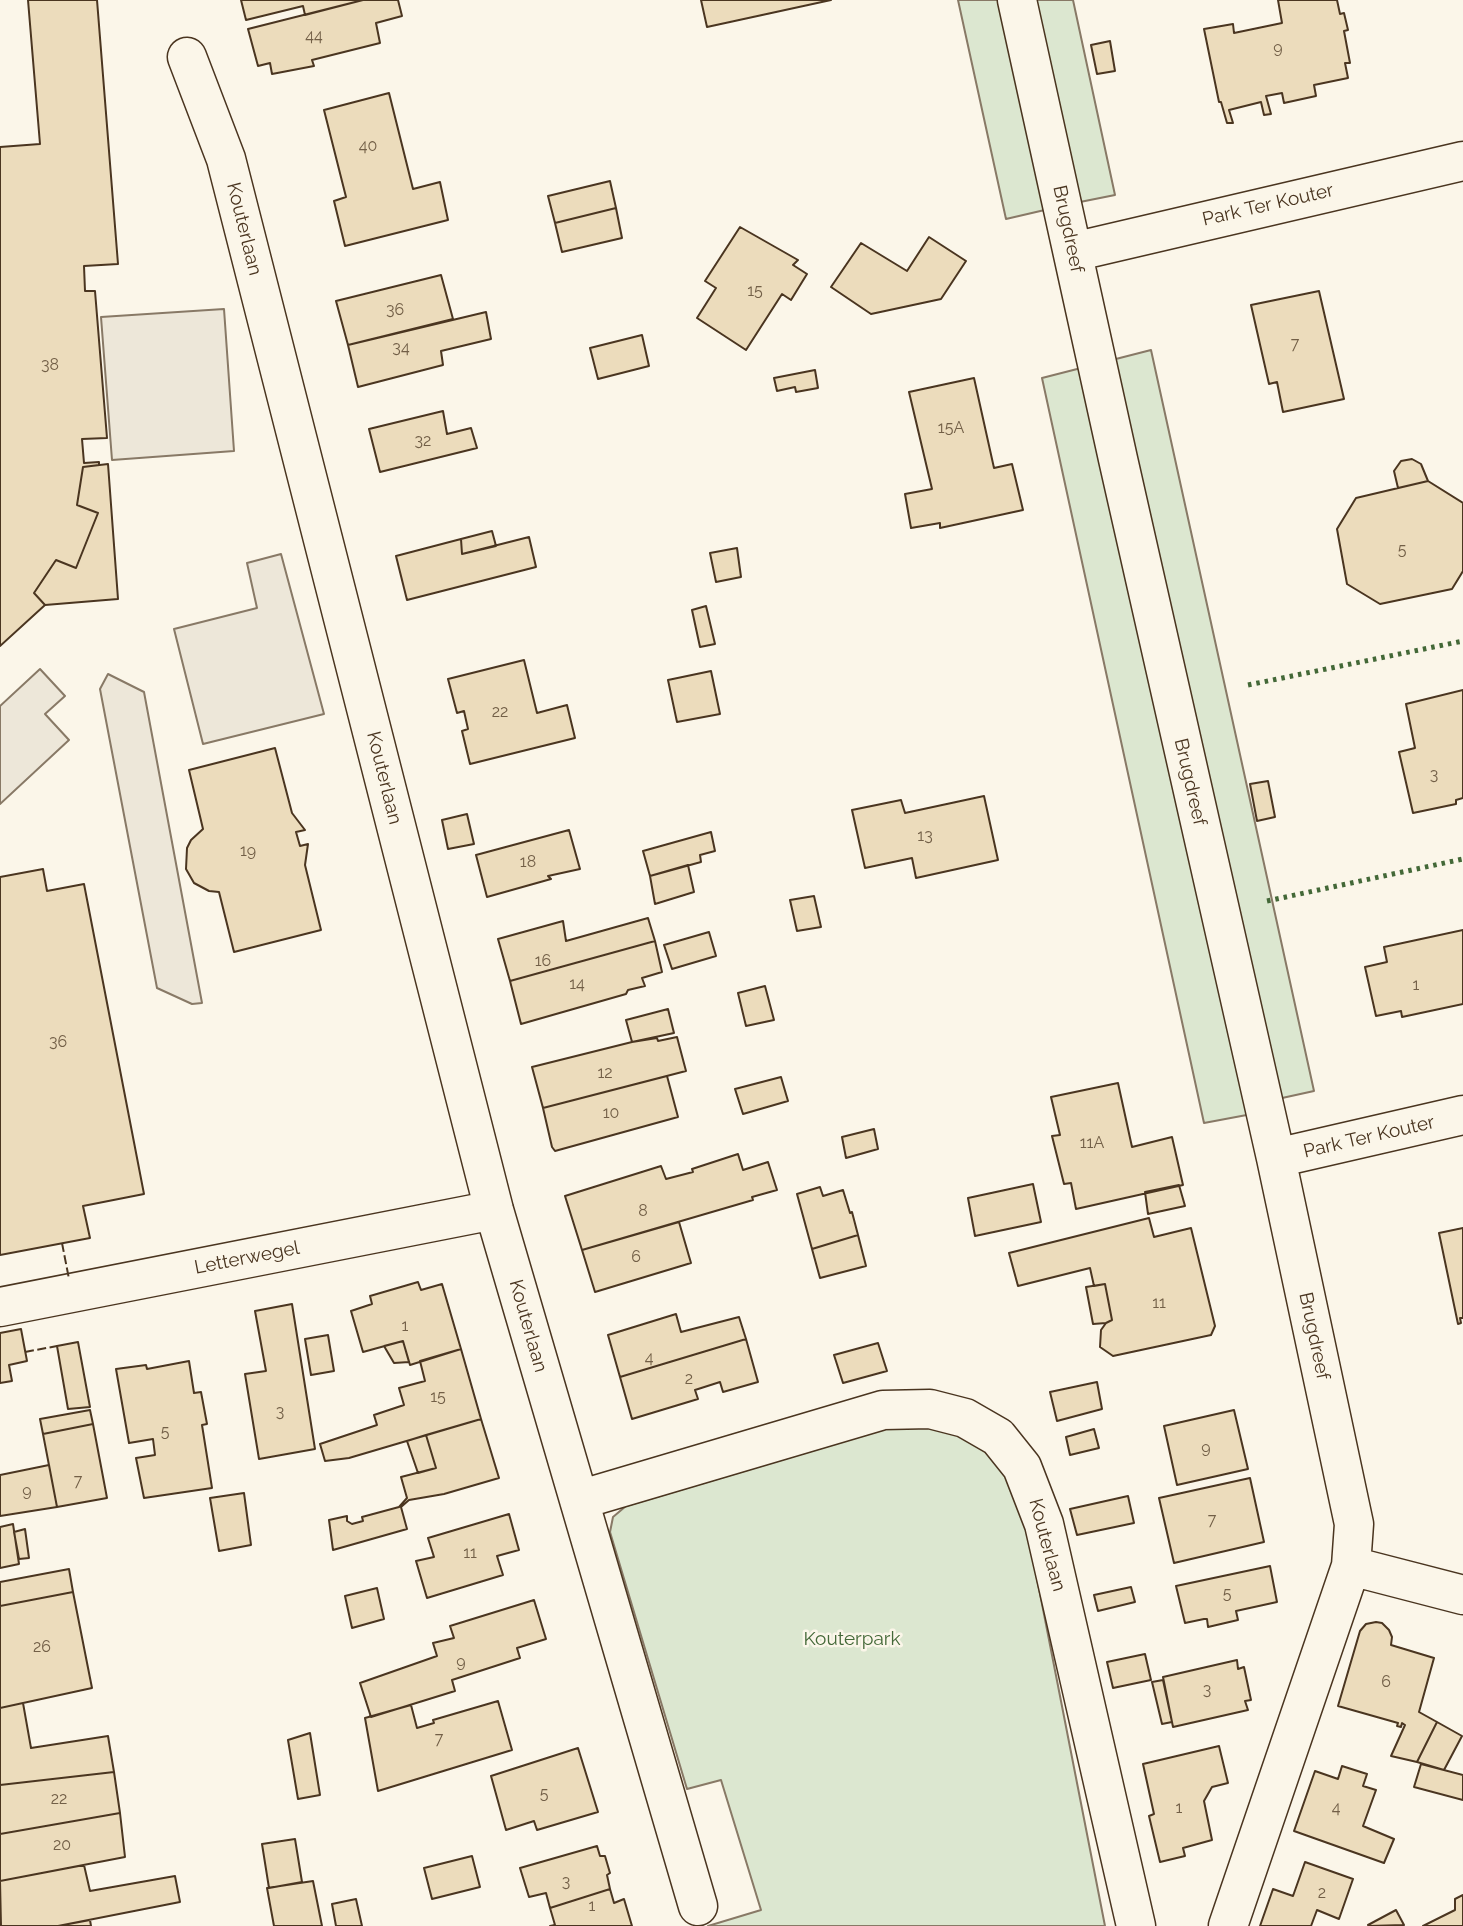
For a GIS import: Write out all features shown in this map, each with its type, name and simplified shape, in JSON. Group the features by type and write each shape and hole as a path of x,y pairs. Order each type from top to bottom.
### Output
{"street":[{"name":"Brugdreef","path":"1017,0 1276,1158 1354,1524 1352,1566 1228,1926"},
{"name":"Kouterlaan","path":"187,57 226,159 494,1210 698,1906"},
{"name":"Park Ter Kouter","path":"1073,252 1463,161"},
{"name":"Park Ter Kouter","path":"1276,1158 1463,1115"},
{"name":"Letterwegel","path":"0,1307 494,1210"},
{"name":"Kouterlaan","path":"579,1500 883,1410 930,1409 965,1418 998,1437 1022,1467 1044,1524 1136,1926"},
{"path":"1352,1566 1463,1595"}],"green space":[{"path":"958,0 1002,0 1049,209 1006,219"},
{"path":"1030,0 1073,0 1115,195 1075,203"},
{"path":"1151,350 1314,1091 1273,1100 1108,361"},
{"path":"1085,367 1252,1114 1204,1123 1042,378"},
{"name":"Kouterpark","path":"934,1427 974,1441 1002,1468 1024,1512 1105,1926 708,1926 761,1910 721,1780 687,1789 610,1532 613,1517 626,1506 885,1429"}],"shaded area":[{"path":"224,309 234,451 112,460 101,317"},
{"path":"281,554 324,714 203,744 174,629 257,608 247,563"},
{"path":"40,669 65,696 45,714 69,740 0,804 0,706"},
{"path":"108,674 144,692 202,1003 192,1004 157,988 100,689"}],"building":[{"path":"28,0 97,0 118,264 84,266 85,291 95,291 107,438 82,439 84,463 99,462 99,465 83,467 77,505 98,513 76,568 56,560 34,593 45,605 0,646 0,147 40,144"},
{"path":"241,0 363,0 305,15 303,6 246,20"},
{"path":"363,0 398,0 402,16 376,23 380,43 312,60 314,66 272,74 270,63 258,66 248,29"},
{"path":"701,0 831,0 707,27"},
{"path":"1278,0 1337,0 1348,30 1344,31 1350,63 1345,63 1348,78 1314,85 1316,96 1284,103 1282,93 1266,96 1271,114 1264,115 1261,102 1229,110 1233,123 1227,123 1219,102 1204,29 1233,24 1234,33 1282,23"},
{"path":"1110,41 1115,71 1097,74 1091,45"},
{"path":"389,93 413,189 440,182 448,220 345,246 334,201 346,197 324,110"},
{"path":"610,181 616,208 555,223 548,196"},
{"path":"616,208 622,238 562,252 555,223"},
{"path":"740,227 798,260 793,265 807,274 791,300 782,294 746,350 697,318 716,288 705,281"},
{"path":"929,237 966,261 941,299 871,314 831,287 861,243 907,271"},
{"path":"441,275 453,319 348,345 336,301"},
{"path":"1319,291 1344,399 1283,412 1277,382 1269,384 1251,305"},
{"path":"486,312 491,339 441,351 443,365 358,387 348,345"},
{"path":"642,335 649,366 598,379 590,348"},
{"path":"815,370 818,388 796,392 795,387 777,391 774,378"},
{"path":"974,378 994,468 1012,464 1023,510 940,528 940,523 911,528 905,494 932,489 909,392"},
{"path":"443,411 447,434 471,428 477,448 380,472 369,429"},
{"path":"1412,459 1421,464 1428,481 1398,488 1394,471 1401,461"},
{"path":"108,464 118,599 45,605 34,593 56,560 76,568 98,513 77,505 83,467"},
{"path":"1428,481 1463,503 1463,571 1452,589 1380,604 1347,584 1337,529 1356,498"},
{"path":"492,531 496,546 462,554 461,539"},
{"path":"529,537 536,567 407,600 396,556 461,539 462,554"},
{"path":"737,548 741,577 716,582 710,553"},
{"path":"706,606 715,644 700,647 692,610"},
{"path":"524,660 537,713 567,705 575,738 470,764 462,731 468,729 464,711 457,713 448,679"},
{"path":"711,671 720,714 677,722 668,680"},
{"path":"1463,690 1463,798 1456,800 1456,804 1413,813 1399,752 1415,748 1406,704"},
{"path":"275,748 292,813 305,830 296,832 300,846 308,844 305,865 321,930 234,952 219,892 209,891 194,883 186,869 187,848 203,829 189,770"},
{"path":"1268,781 1275,817 1257,821 1250,784"},
{"path":"984,796 998,860 916,878 912,858 865,868 852,810 901,800 905,813"},
{"path":"467,814 474,844 448,849 442,820"},
{"path":"569,830 580,869 548,876 551,879 487,897 476,855"},
{"path":"711,832 715,851 700,855 701,862 650,876 643,851"},
{"path":"688,865 694,892 655,904 650,876"},
{"path":"43,869 47,891 84,884 144,1194 83,1206 90,1238 0,1255 0,877"},
{"path":"814,896 821,927 797,931 790,900"},
{"path":"648,918 655,941 510,981 498,939 563,921 566,941"},
{"path":"1463,930 1463,1004 1402,1017 1401,1011 1376,1016 1365,967 1387,962 1384,947"},
{"path":"709,932 716,956 672,969 664,945"},
{"path":"655,941 662,972 642,978 645,986 521,1024 510,981"},
{"path":"765,986 774,1020 746,1026 738,993"},
{"path":"668,1009 674,1033 632,1042 626,1020"},
{"path":"677,1037 686,1071 543,1108 532,1067 632,1042"},
{"path":"667,1076 678,1117 555,1151 552,1147 543,1108"},
{"path":"781,1077 788,1101 743,1114 735,1089"},
{"path":"1118,1083 1132,1147 1172,1137 1183,1185 1076,1209 1071,1183 1064,1184 1052,1136 1060,1135 1051,1097"},
{"path":"874,1129 878,1149 846,1158 842,1137"},
{"path":"738,1154 743,1170 768,1162 777,1190 752,1197 753,1200 582,1250 565,1196 661,1166 666,1179 693,1172 692,1169"},
{"path":"1033,1184 1041,1222 975,1236 968,1198"},
{"path":"1179,1185 1185,1206 1148,1214 1145,1192"},
{"path":"820,1187 823,1196 843,1190 858,1235 812,1249 797,1194"},
{"path":"1149,1218 1154,1237 1191,1228 1215,1326 1211,1335 1113,1356 1100,1347 1101,1330 1112,1320 1105,1284 1094,1286 1090,1268 1018,1286 1009,1253"},
{"path":"679,1222 691,1263 595,1292 582,1250"},
{"path":"1463,1228 1463,1318 1460,1318 1461,1323 1458,1324 1439,1233"},
{"path":"858,1235 866,1266 820,1278 812,1249"},
{"path":"418,1282 421,1290 442,1284 461,1349 410,1365 403,1341 363,1352 351,1311 372,1304 370,1296"},
{"path":"1105,1284 1112,1320 1093,1324 1086,1287"},
{"path":"292,1304 315,1449 259,1459 245,1374 266,1371 255,1311"},
{"path":"676,1314 681,1332 739,1317 746,1339 620,1377 608,1335"},
{"path":"21,1329 27,1361 9,1365 12,1381 0,1383 0,1333"},
{"path":"328,1335 334,1371 311,1375 305,1339"},
{"path":"746,1339 758,1382 723,1392 720,1382 695,1390 698,1399 632,1419 620,1377"},
{"path":"403,1341 409,1362 394,1363 384,1346"},
{"path":"78,1342 90,1407 68,1409 57,1346"},
{"path":"878,1343 887,1371 843,1383 834,1355"},
{"path":"461,1349 481,1419 349,1458 325,1461 320,1444 377,1425 374,1415 404,1405 399,1388 425,1381 420,1361"},
{"path":"189,1361 194,1393 201,1392 207,1424 202,1425 212,1488 144,1498 136,1458 155,1455 153,1439 129,1443 116,1369 146,1365 147,1369"},
{"path":"1097,1382 1102,1409 1057,1421 1050,1392"},
{"path":"90,1410 93,1424 43,1434 40,1419"},
{"path":"1234,1410 1248,1469 1177,1485 1164,1426"},
{"path":"481,1419 499,1478 444,1494 409,1500 401,1507 407,1529 333,1550 329,1520 347,1516 347,1521 352,1524 363,1521 362,1517 399,1507 407,1498 401,1477 436,1468 426,1435"},
{"path":"93,1424 107,1498 57,1507 43,1434"},
{"path":"1094,1429 1099,1448 1070,1455 1066,1437"},
{"path":"426,1435 436,1468 418,1473 407,1441"},
{"path":"49,1465 57,1507 0,1516 0,1475"},
{"path":"1250,1478 1264,1542 1174,1563 1159,1498"},
{"path":"244,1493 251,1545 219,1551 210,1498"},
{"path":"1128,1496 1134,1523 1077,1535 1070,1509"},
{"path":"509,1514 519,1550 497,1556 503,1575 427,1598 416,1561 434,1557 428,1538"},
{"path":"13,1524 19,1564 0,1568 0,1527"},
{"path":"25,1529 29,1558 19,1559 14,1532"},
{"path":"1270,1566 1277,1602 1236,1611 1238,1620 1208,1627 1207,1619 1185,1623 1176,1586"},
{"path":"69,1569 73,1592 0,1606 0,1582"},
{"path":"1131,1587 1135,1602 1098,1611 1094,1595"},
{"path":"377,1588 384,1619 352,1628 345,1596"},
{"path":"73,1592 92,1688 0,1708 0,1606"},
{"path":"534,1600 546,1639 517,1648 520,1658 452,1680 455,1691 371,1717 360,1683 437,1656 433,1643 454,1638 450,1626"},
{"path":"1382,1623 1389,1630 1391,1645 1434,1658 1419,1712 1437,1722 1417,1762 1391,1756 1405,1725 1402,1723 1401,1727 1397,1726 1398,1723 1338,1706 1360,1631 1366,1624"},
{"path":"1145,1654 1151,1680 1113,1688 1107,1662"},
{"path":"1237,1660 1238,1669 1244,1667 1251,1700 1245,1701 1248,1710 1173,1727 1163,1677"},
{"path":"1163,1680 1172,1722 1162,1724 1152,1682"},
{"path":"498,1701 512,1750 378,1791 365,1718 411,1705 417,1728 434,1723 433,1720"},
{"path":"23,1703 31,1748 108,1736 114,1772 0,1785 0,1708"},
{"path":"1437,1722 1462,1736 1444,1770 1417,1762"},
{"path":"310,1733 320,1795 298,1799 288,1740"},
{"path":"1219,1746 1228,1783 1212,1787 1204,1801 1212,1840 1183,1848 1185,1856 1160,1862 1149,1816 1154,1814 1143,1764"},
{"path":"578,1748 598,1812 537,1830 534,1821 506,1830 491,1776"},
{"path":"1421,1764 1463,1775 1463,1800 1414,1787"},
{"path":"1342,1766 1367,1774 1363,1786 1376,1790 1363,1826 1394,1839 1384,1863 1294,1831 1315,1771 1338,1779"},
{"path":"114,1772 120,1813 0,1834 0,1785"},
{"path":"120,1813 125,1857 0,1881 0,1834"},
{"path":"295,1839 302,1882 269,1888 262,1844"},
{"path":"597,1846 600,1856 605,1856 610,1873 607,1875 610,1889 550,1908 546,1893 529,1897 520,1868"},
{"path":"472,1856 480,1887 432,1899 424,1868"},
{"path":"1305,1862 1353,1879 1339,1919 1317,1910 1311,1926 1260,1926 1273,1889 1293,1896"},
{"path":"84,1865 90,1891 175,1876 180,1902 58,1926 1,1926 0,1881"},
{"path":"313,1881 322,1926 274,1926 267,1888"},
{"path":"610,1889 614,1903 624,1899 632,1926 550,1926 555,1925 550,1908"},
{"path":"1463,1895 1463,1926 1423,1926 1455,1910 1455,1899"},
{"path":"356,1899 362,1926 336,1926 332,1904"},
{"path":"1396,1910 1404,1925 1368,1925"},
{"path":"90,1920 91,1926 58,1926"}],"hedge":[{"path":"1248,685 1463,641"},
{"path":"1267,901 1463,859"}],"fence":[{"path":"62,1243 69,1279"},
{"path":"25,1352 57,1346"}]}
